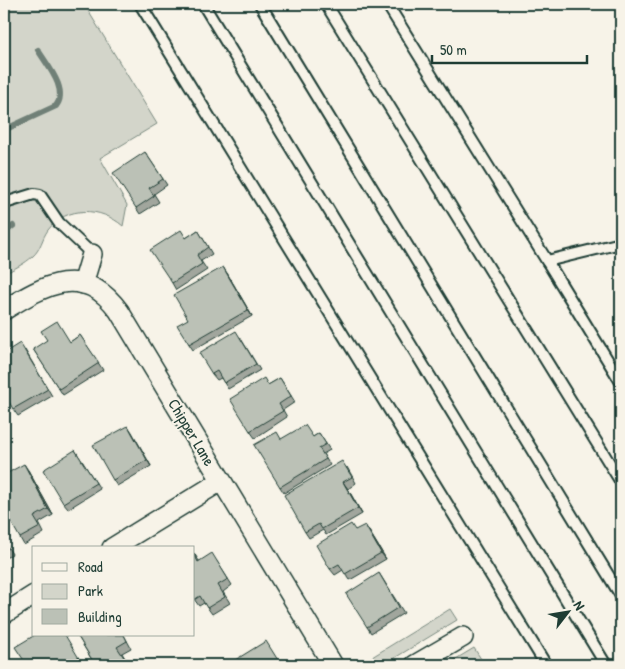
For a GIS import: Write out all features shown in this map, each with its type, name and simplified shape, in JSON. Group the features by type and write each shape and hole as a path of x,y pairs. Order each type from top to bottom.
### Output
{"street":[{"path":"83,284 92,254"},
{"name":"Chipper Lane","path":"4,310 42,287 65,282 83,284 108,298 120,311 333,665"},
{"path":"115,546 221,481"},
{"path":"4,614 32,596"},
{"path":"415,665 463,637"}],"lane":[{"path":"140,4 546,665"},
{"path":"203,4 606,665"},
{"path":"260,4 621,596"},
{"path":"326,4 621,482"},
{"path":"388,4 621,382"},
{"path":"5,203 34,194 40,195 60,223 92,254"},
{"path":"548,261 621,243"}],"green space":[{"path":"4,4 84,4 157,124 100,158 127,205 123,226 105,215 95,212 74,213 65,216 48,230 33,256 23,264 4,274"},
{"path":"450,609 457,620 383,665 372,665 372,657"},
{"path":"474,648 481,659 471,665 446,665"}],"building":[{"path":"145,152 163,179 149,188 154,196 136,208 113,173"},
{"path":"181,230 186,238 198,230 208,247 197,255 202,264 172,283 150,250"},
{"path":"223,267 248,310 189,344 177,325 188,319 174,295"},
{"path":"57,321 70,342 80,335 99,363 59,389 33,349 47,340 41,331"},
{"path":"236,331 256,364 224,383 217,371 212,374 199,353"},
{"path":"20,343 48,389 13,409 4,393 4,353"},
{"path":"264,378 268,385 280,378 291,396 279,404 283,411 250,431 230,399"},
{"path":"305,425 313,437 319,433 326,444 319,448 326,459 280,487 254,445 277,432 281,439"},
{"path":"128,426 147,460 113,480 93,445"},
{"path":"75,450 96,483 63,503 43,470"},
{"path":"342,461 352,477 343,482 358,508 322,529 319,524 305,532 284,495"},
{"path":"24,464 48,509 34,517 40,527 20,538 4,510 4,475"},
{"path":"351,524 355,530 365,525 381,553 345,574 339,564 330,569 316,545"},
{"path":"212,553 228,579 218,585 225,597 207,608 200,596 195,599 195,556 198,562"},
{"path":"379,573 399,607 367,627 346,594"},
{"path":"33,636 66,636 83,665 27,665 15,647"},
{"path":"78,636 124,636 127,641 117,647 125,659 114,665 103,665 100,660 94,663"},
{"path":"266,641 281,665 234,665 232,662"},
{"path":"6,655 11,665 4,665 4,656"}],"waterway":[{"path":"4,130 56,106 59,100 58,85 38,50"},
{"path":"4,233 13,226"}]}
